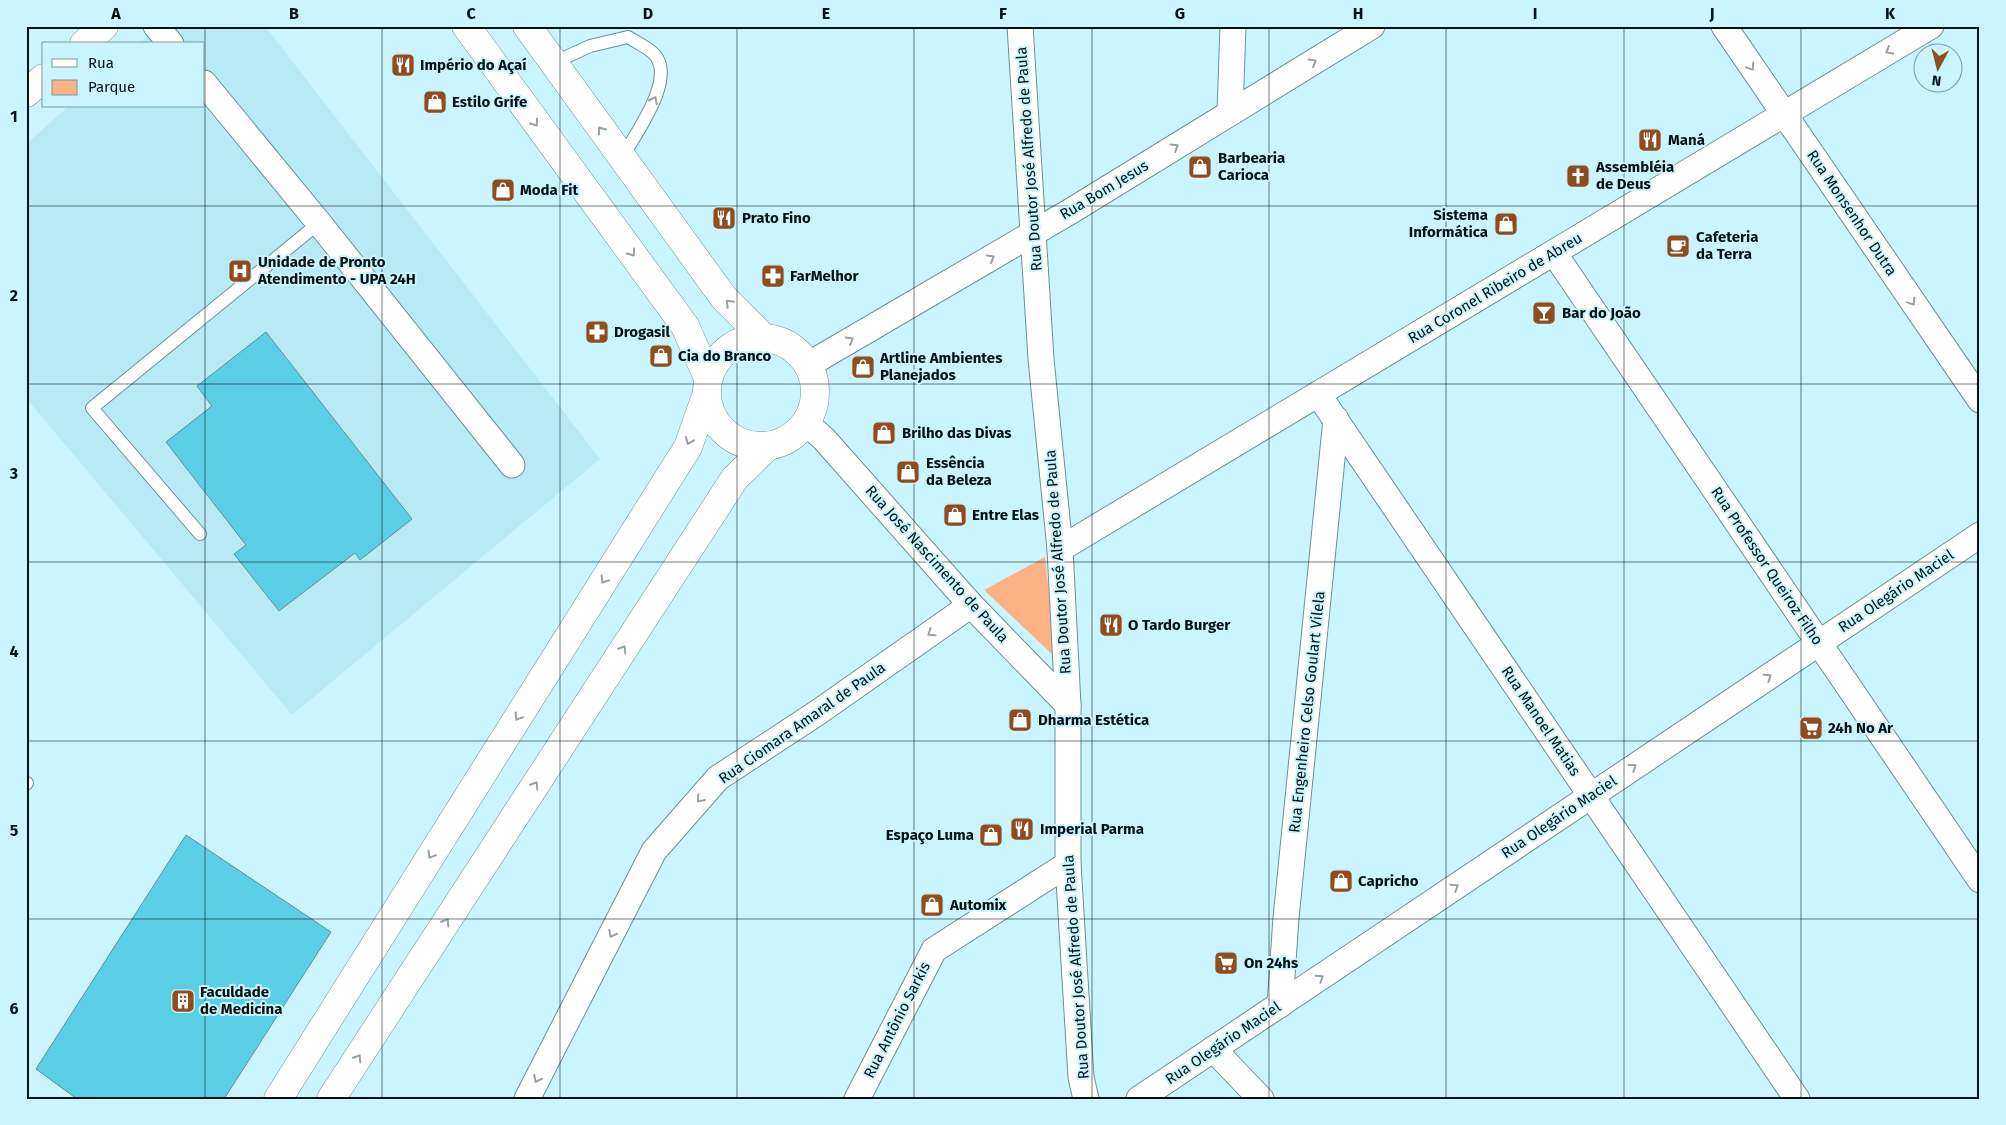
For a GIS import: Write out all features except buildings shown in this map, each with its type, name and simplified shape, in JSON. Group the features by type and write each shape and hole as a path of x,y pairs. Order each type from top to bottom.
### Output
{"street":[{"path":"86,42 104,26"},
{"path":"156,26 169,42"},
{"path":"278,1099 688,447 707,387 715,361 728,348 745,340 763,337 781,342 796,351 808,365 814,379 816,394 813,409 806,423 796,434 783,442 768,446 750,445 734,440 720,428 710,413 707,387 685,326 466,26"},
{"path":"527,26 724,298 763,337"},
{"name":"Rua Doutor José Alfredo de Paula","path":"1020,26 1041,359 1060,549 1068,705 1068,864 1081,1077 1086,1099"},
{"path":"1230,112 1232,26"},
{"name":"Rua Bom Jesus","path":"808,365 1034,232 1372,26"},
{"name":"Rua Monsenhor Dutra","path":"1724,26 1980,400"},
{"name":"Rua Coronel Ribeiro de Abreu","path":"1060,549 1931,26"},
{"path":"26,93 42,80"},
{"path":"205,85 319,223 512,465"},
{"name":"Rua Professor Queiroz Filho","path":"1554,253 1980,880"},
{"name":"Rua Manoel Matias","path":"1318,394 1797,1099"},
{"name":"Rua Engenheiro Celso Goulart Vilela","path":"1280,1005 1286,918 1336,419"},
{"name":"Rua José Nascimento de Paula","path":"806,423 824,439 970,605 1068,705"},
{"path":"331,1099 734,478 768,446"},
{"name":"Rua Olegário Maciel","path":"1139,1099 1980,535"},
{"name":"Rua Ciomara Amaral de Paula","path":"527,1099 654,851 718,778 817,713 970,605"},
{"name":"Rua Antônio Sarkis","path":"857,1099 934,950 1068,864"},
{"path":"1213,1049 1262,1099"}],"lane":[{"path":"554,63 590,46 628,38 655,55 661,74 657,94 622,158"},
{"path":"200,534 92,408 319,223"}],"shaded area":[{"name":"Unidade de Pronto Atendimento - UPA 24H","path":"159,26 265,26 600,459 292,715 26,398 26,144 67,108 205,108 205,42 141,42"}],"green space":[{"path":"1045,557 1056,658 984,590"}],"place":[{"name":"Império do Açaí","path":"403,65"},
{"name":"Estilo Grife","path":"435,102"},
{"name":"Maná","path":"1650,140"},
{"name":"Barbearia Carioca","path":"1200,167"},
{"name":"Assembléia de Deus","path":"1578,176"},
{"name":"Moda Fit","path":"503,190"},
{"name":"Prato Fino","path":"724,218"},
{"name":"Sistema Informática","path":"1506,224"},
{"name":"Cafeteria da Terra","path":"1678,246"},
{"name":"Unidade de Pronto Atendimento - UPA 24H","path":"240,271"},
{"name":"FarMelhor","path":"773,276"},
{"name":"Bar do João","path":"1544,313"},
{"name":"Drogasil","path":"597,332"},
{"name":"Cia do Branco","path":"661,356"},
{"name":"Artline Ambientes Planejados","path":"863,367"},
{"name":"Brilho das Divas","path":"884,433"},
{"name":"Essência da Beleza","path":"908,472"},
{"name":"Entre Elas","path":"955,515"},
{"name":"O Tardo Burger","path":"1111,625"},
{"name":"Dharma Estética","path":"1020,720"},
{"name":"24h No Ar","path":"1811,728"},
{"name":"Imperial Parma","path":"1022,829"},
{"name":"Espaço Luma","path":"991,835"},
{"name":"Capricho","path":"1341,881"},
{"name":"Automix","path":"932,905"},
{"name":"On 24hs","path":"1226,963"},
{"name":"Faculdade de Medicina","path":"183,1001"}]}
